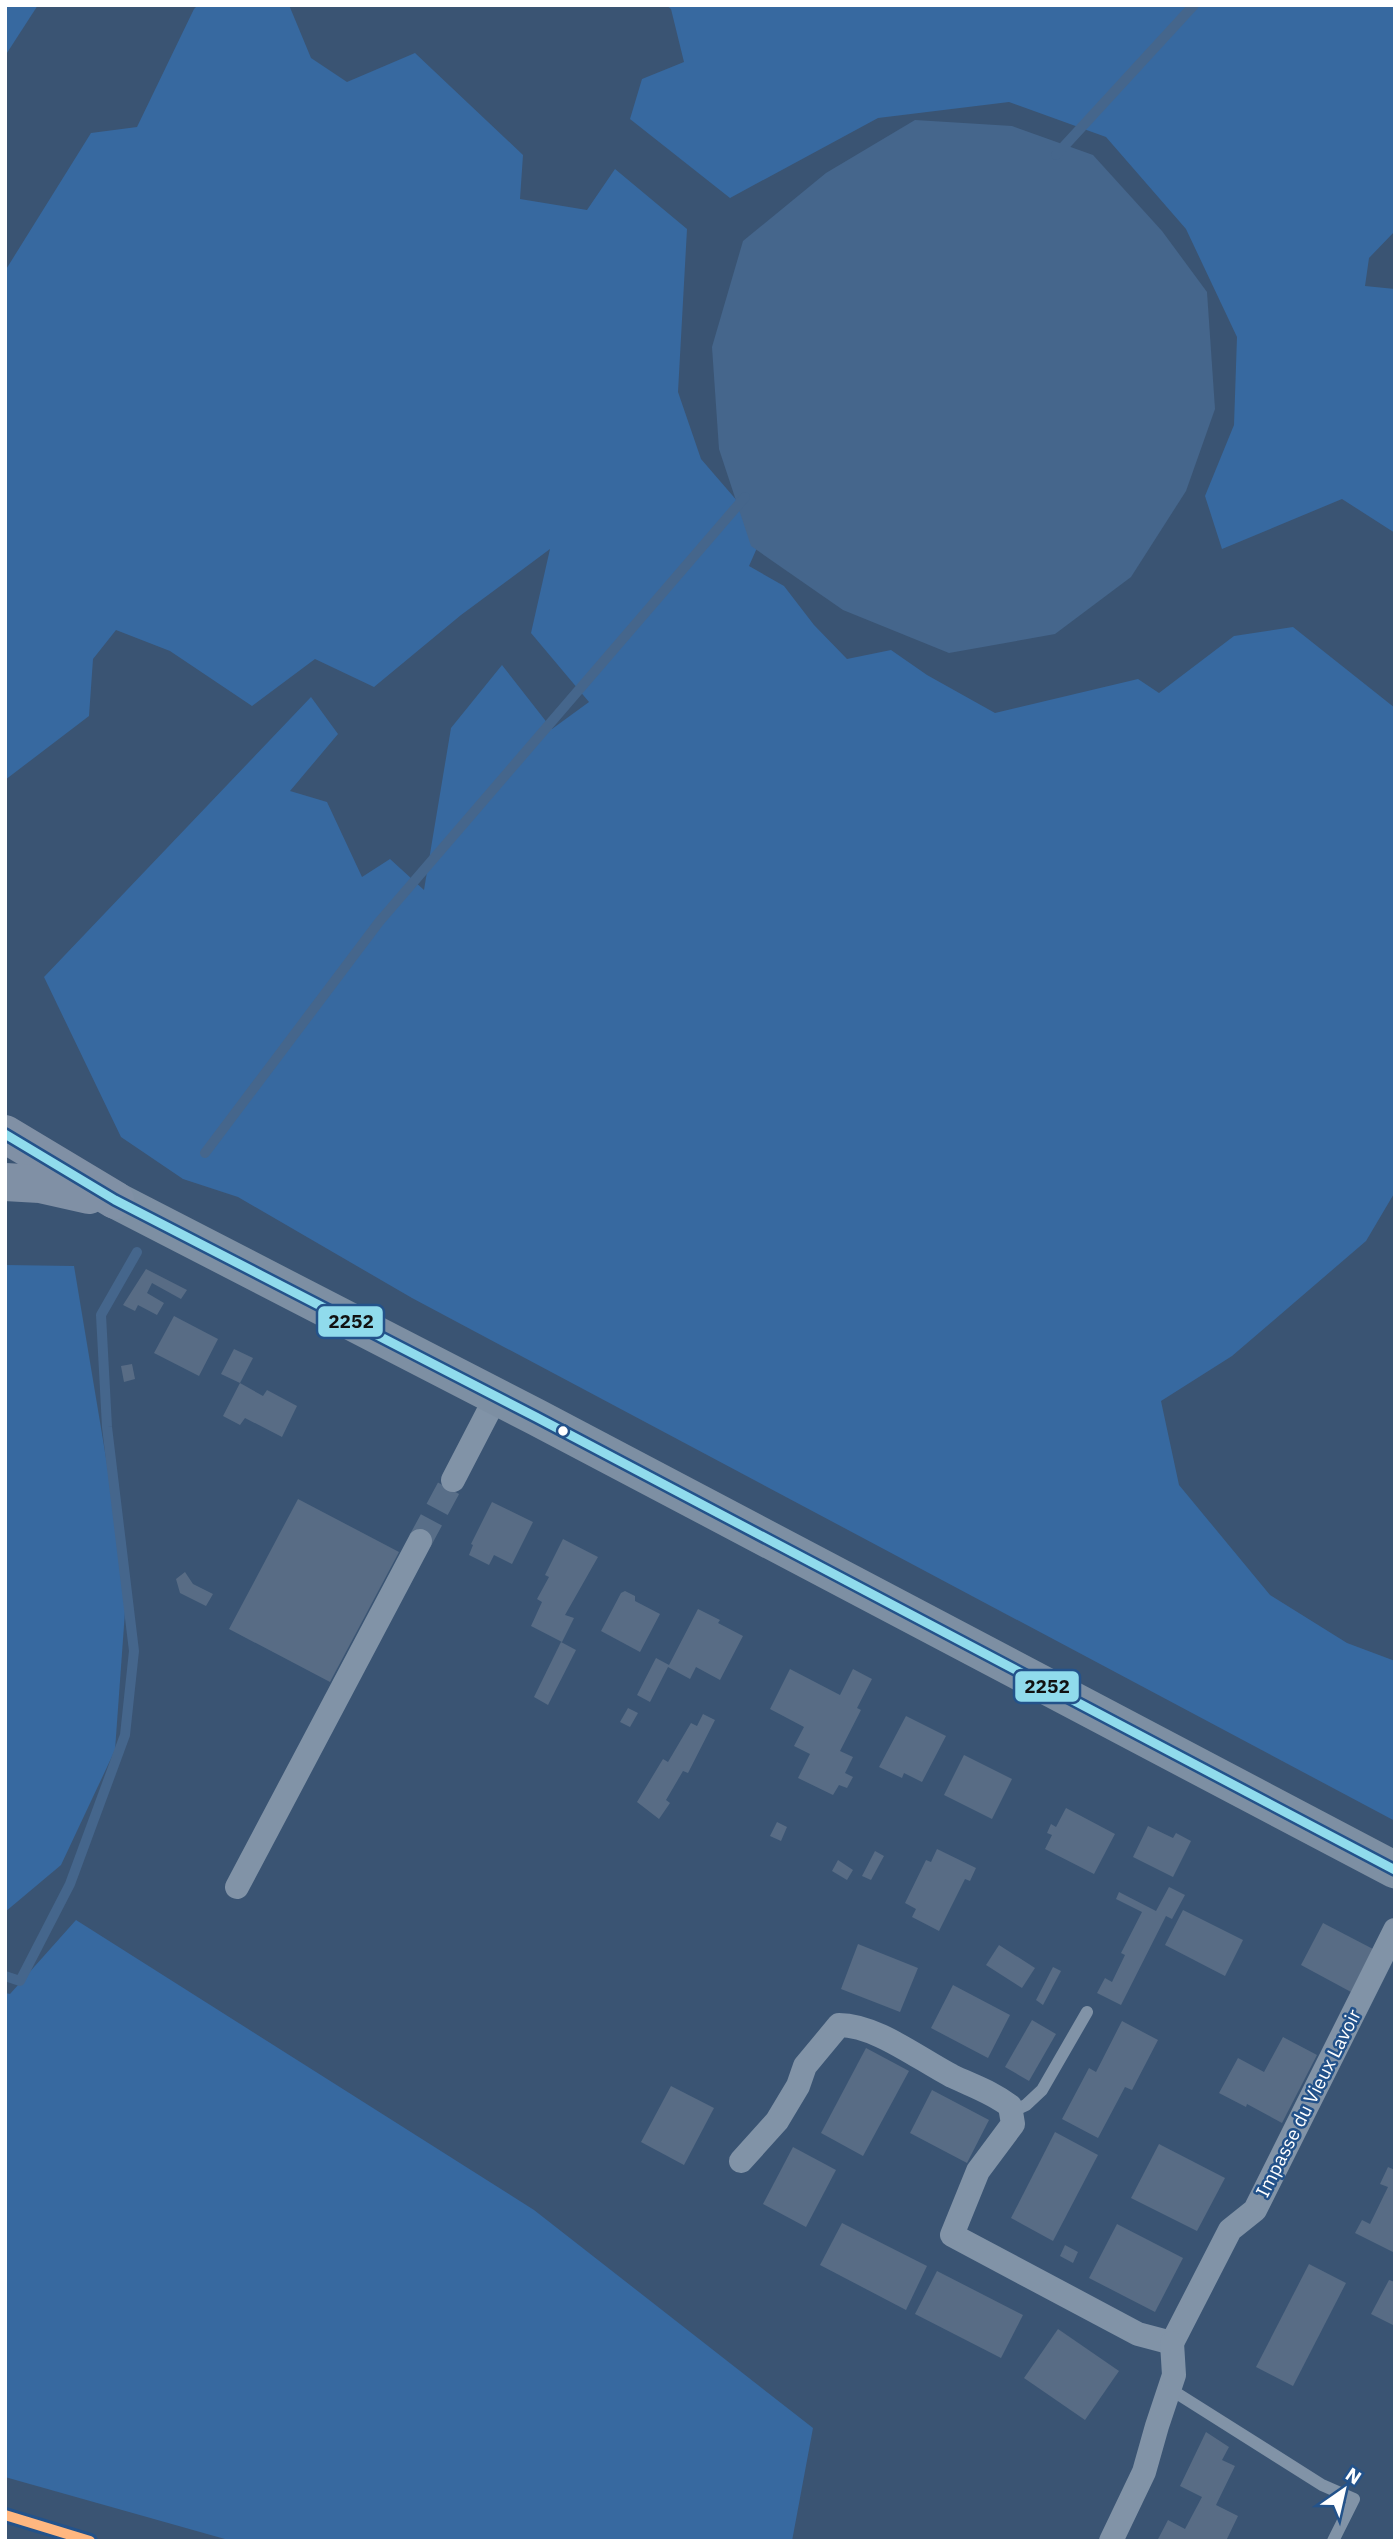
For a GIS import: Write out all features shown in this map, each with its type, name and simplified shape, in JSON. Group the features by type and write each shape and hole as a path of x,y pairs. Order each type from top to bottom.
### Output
{"main road":[{"path":"5,1134 115,1200 496,1397 1395,1870"},
{"path":"5,1182 40,1184 115,1200"}],"street":[{"path":"453,1480 496,1397"},
{"path":"237,1887 420,1541"},
{"name":"Impasse du Vieux Lavoir","path":"1111,2541 1144,2472 1170,2389 1174,2375 1172,2343 1230,2230 1255,2210 1395,1930"},
{"path":"741,2161 777,2121 798,2086 805,2066 839,2025 854,2025 954,2077 995,2094 1010,2106 1013,2124 978,2171 952,2235 1138,2334 1172,2343"}],"lane":[{"path":"1011,2112 1026,2105 1042,2090 1087,2012"},
{"path":"1170,2389 1322,2485 1354,2499 1333,2541"}],"shaded area":[{"path":"5,5 38,5 5,56"},
{"path":"198,5 289,5 311,58 347,82 415,53 523,155 520,199 587,210 615,169 687,229 678,392 701,459 764,532 749,566 784,586 814,625 847,659 891,650 927,675 995,713 1138,679 1159,693 1234,636 1293,627 1395,708 1395,1192 1366,1241 1232,1356 1161,1401 1179,1485 1270,1595 1347,1643 1395,1661 1395,1821 412,1298 238,1197 183,1179 121,1137 44,977 311,697 338,734 290,791 327,802 362,877 390,859 424,890 451,728 502,665 552,729 589,702 531,633 550,549 461,615 374,687 315,659 252,706 170,651 116,630 93,659 89,716 5,780 5,271 91,133 137,127"},
{"path":"666,5 1395,5 1395,231 1369,258 1365,286 1395,289 1395,533 1342,499 1222,549 1205,496 1234,425 1237,337 1186,229 1106,137 1009,102 878,118 730,198 630,119 642,79 684,62 671,9"},
{"path":"915,120 1012,126 1093,155 1162,231 1207,292 1215,409 1186,491 1131,577 1055,634 949,653 843,610 751,546 719,449 712,347 743,241 826,173"},
{"path":"5,1265 74,1266 127,1584 115,1750 61,1865 5,1912"},
{"path":"76,1920 534,2210 813,2428 792,2541 232,2541 5,2477 5,1993 10,1994"}],"building":[{"path":"146,1269 187,1290 181,1299 152,1283 147,1293 164,1303 157,1315 138,1305 135,1311 123,1305"},
{"path":"174,1316 218,1339 199,1376 154,1353"},
{"path":"234,1349 253,1358 240,1383 221,1374"},
{"path":"132,1364 135,1379 124,1382 121,1366"},
{"path":"240,1383 263,1396 267,1390 297,1406 282,1437 245,1418 240,1425 223,1416"},
{"path":"298,1499 399,1552 330,1682 229,1629"},
{"path":"492,1502 533,1522 512,1564 494,1555 489,1565 469,1555 473,1545 471,1544"},
{"path":"563,1539 598,1557 565,1615 574,1618 562,1642 531,1626 542,1602 537,1599 549,1577 545,1575"},
{"path":"185,1572 193,1584 213,1594 206,1606 180,1593 176,1579"},
{"path":"625,1591 635,1596 635,1601 660,1614 640,1652 601,1631 621,1593"},
{"path":"698,1609 743,1636 720,1680 696,1667 690,1679 668,1667 650,1702 637,1695 656,1658 669,1665"},
{"path":"561,1642 576,1650 548,1705 534,1697"},
{"path":"790,1669 840,1695 853,1669 872,1679 857,1708 861,1710 840,1751 853,1757 845,1773 853,1777 847,1788 839,1785 833,1795 798,1778 810,1754 794,1746 804,1727 770,1709"},
{"path":"628,1708 638,1713 630,1727 620,1722"},
{"path":"703,1714 715,1720 688,1773 683,1771 666,1800 670,1803 659,1819 637,1802 663,1759 668,1762 691,1723 697,1726"},
{"path":"906,1716 946,1736 922,1782 904,1773 902,1778 879,1767"},
{"path":"964,1755 1012,1779 992,1819 944,1795"},
{"path":"1066,1808 1115,1834 1094,1874 1045,1849 1052,1835 1047,1833 1051,1824 1056,1827"},
{"path":"777,1822 787,1827 781,1841 770,1836"},
{"path":"1148,1826 1173,1838 1176,1833 1191,1841 1173,1877 1133,1857"},
{"path":"937,1849 976,1868 970,1881 965,1879 939,1931 912,1917 916,1909 905,1903 926,1860 931,1862"},
{"path":"875,1851 884,1856 871,1880 862,1876"},
{"path":"838,1860 853,1870 847,1880 832,1871"},
{"path":"1169,1887 1185,1895 1172,1919 1166,1916 1121,2005 1097,1993 1105,1978 1112,1982 1125,1955 1121,1953 1142,1912 1116,1899 1119,1892 1156,1911"},
{"path":"1183,1910 1243,1940 1225,1976 1165,1945"},
{"path":"1323,1923 1373,1949 1351,1992 1301,1965"},
{"path":"858,1944 918,1968 900,2012 841,1989"},
{"path":"999,1945 1035,1968 1022,1988 986,1965"},
{"path":"1053,1967 1061,1971 1043,2005 1036,2000"},
{"path":"953,1985 1010,2015 988,2058 931,2028"},
{"path":"1032,2020 1056,2034 1029,2081 1005,2067"},
{"path":"1122,2021 1158,2040 1132,2090 1125,2087 1098,2138 1062,2119 1089,2068 1096,2072"},
{"path":"1283,2037 1317,2055 1282,2123 1247,2104 1246,2107 1219,2093 1238,2058 1264,2072"},
{"path":"866,2048 909,2071 863,2156 821,2133"},
{"path":"671,2086 714,2108 684,2165 641,2142"},
{"path":"932,2090 989,2120 967,2163 910,2133"},
{"path":"1055,2132 1098,2155 1053,2241 1011,2218"},
{"path":"1159,2144 1225,2178 1197,2231 1131,2198"},
{"path":"793,2147 836,2170 806,2227 763,2204"},
{"path":"1388,2167 1395,2170 1395,2253 1355,2233 1362,2220 1370,2224 1388,2187 1380,2184"},
{"path":"842,2223 927,2266 906,2310 820,2265"},
{"path":"1117,2224 1183,2258 1155,2312 1089,2278"},
{"path":"1065,2245 1078,2252 1073,2263 1060,2256"},
{"path":"1309,2264 1346,2283 1293,2386 1256,2367"},
{"path":"937,2271 1023,2315 1001,2358 915,2314"},
{"path":"1389,2280 1395,2282 1395,2326 1371,2314"},
{"path":"1058,2329 1119,2371 1085,2420 1024,2378"},
{"path":"1206,2432 1229,2447 1222,2460 1235,2466 1216,2505 1238,2516 1226,2541 1157,2541 1168,2520 1185,2529 1202,2497 1180,2486"}],"waterway":[{"path":"1056,155 1194,5"},
{"path":"205,1153 379,922 745,497"},
{"path":"5,1976 20,1981 70,1884 125,1735 134,1651 107,1427 101,1315 137,1252"}],"tunnel":[{"path":"420,1541 453,1480"}],"transit line":[{"name":"2252","path":"5,1134 115,1200 536,1417 1395,1870"},
{"path":"5,2515 90,2541"}]}
